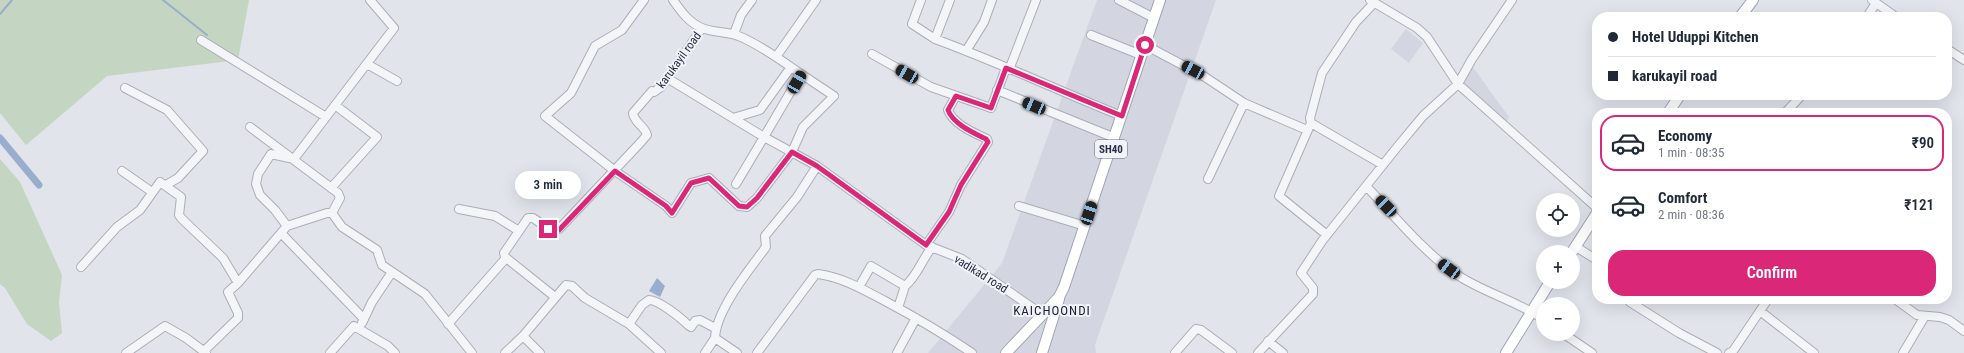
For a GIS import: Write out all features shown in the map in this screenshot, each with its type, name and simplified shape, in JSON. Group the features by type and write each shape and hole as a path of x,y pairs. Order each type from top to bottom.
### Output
{"main road":[{"name":"SH40","path":"1006,353 1059,297 1115,138 1160,0"},
{"path":"1744,12 1754,0"},
{"path":"1577,245 1592,221"},
{"path":"1506,353 1545,289"},
{"path":"1042,353 1059,297"}],"street":[{"path":"294,159 394,28 370,0"},
{"path":"644,0 622,30 595,46 571,93 545,116 615,171 666,206 672,213 691,183 709,178 739,206 747,207 757,198 792,152 803,127 834,96 776,57 734,34 702,28 687,19 673,0"},
{"path":"734,34 741,15 752,0"},
{"path":"776,57 816,0"},
{"path":"921,0 912,24 935,40 966,51 1122,116"},
{"path":"935,40 950,0"},
{"path":"966,51 984,22 992,0"},
{"path":"872,54 925,84 991,108 997,90 1036,0"},
{"path":"1119,0 1154,18"},
{"path":"1258,353 1313,294 1313,288 1301,272 1327,235 1423,116 1458,84 1472,59 1512,0"},
{"path":"1327,235 1279,196 1309,127 1322,73 1372,1 1417,28 1427,37 1458,84 1592,204"},
{"path":"1869,12 1874,2 1889,12"},
{"name":"karukayil road","path":"506,258 504,253 526,220 530,217 552,231 559,230 647,135 634,119 633,113 652,91 654,92 661,87 702,28"},
{"path":"1091,35 1142,55"},
{"path":"201,40 326,117"},
{"path":"1145,45 1205,77 1244,103 1309,127 1383,165"},
{"path":"1952,52 1964,60"},
{"path":"367,64 397,81"},
{"path":"733,118 760,110 791,67"},
{"path":"736,184 801,74"},
{"name":"vadikad road","path":"667,78 764,137 817,166 929,246 962,259 1043,315"},
{"path":"125,88 167,110 203,151 178,178 166,185"},
{"path":"997,90 1115,138"},
{"path":"898,308 906,286 910,282 949,212 961,185 988,142 986,139 959,124 949,114 948,110 956,96"},
{"path":"1790,108 1797,100"},
{"path":"1208,179 1244,103"},
{"path":"331,188 377,137 335,106"},
{"path":"250,127 338,193 340,198 332,213"},
{"path":"287,226 276,210 260,195 256,184 258,174 271,154 294,159"},
{"path":"704,353 715,338 715,328 733,294 766,247 765,236 797,197 817,166"},
{"path":"122,171 152,192"},
{"path":"81,267 117,227 140,210 160,182 181,197 179,215 223,258 238,283"},
{"path":"1366,186 1439,261 1459,276 1536,314"},
{"path":"1019,206 1084,226"},
{"path":"459,210 495,216 519,231"},
{"path":"126,353 165,326 205,352 238,318 238,313 228,292 238,283 287,226 327,213 332,213"},
{"path":"332,213 342,227 372,245 377,250 382,266 425,294 472,353"},
{"path":"281,233 364,319"},
{"path":"1580,252 1592,258"},
{"path":"448,324 506,258 555,298"},
{"path":"859,287 871,266 906,286"},
{"path":"358,329 392,272"},
{"path":"757,353 815,275 823,275 859,287 931,326 972,353"},
{"path":"505,353 523,336 566,285 572,286 585,298 629,324 661,353"},
{"path":"629,324 642,305 649,300 653,300 691,327 695,321 700,320 715,328"},
{"path":"1633,304 1679,333 1717,353"},
{"path":"1729,353 1733,351 1765,304"},
{"path":"1902,304 1917,315 1940,317 1949,320 1964,331"},
{"path":"1760,311 1814,353"},
{"path":"1903,353 1925,316"},
{"path":"899,352 916,318"},
{"path":"330,353 354,326 388,346 395,353"},
{"path":"1175,353 1196,329 1202,330 1232,353"},
{"path":"523,336 540,353"},
{"path":"715,338 737,353"},
{"path":"1268,341 1283,353"},
{"path":"1574,341 1592,353"}],"shaded area":[{"name":"KAICHOONDI","path":"1097,0 1216,0 1095,345 1096,353 928,353 1002,263"},
{"path":"1406,29 1423,43 1409,63 1391,49"},
{"path":"1470,63 1509,117 1504,126 1458,87"}],"green space":[{"path":"0,0 249,0 238,60 107,76 26,145 0,113"},
{"path":"0,159 20,182 62,275 59,303 62,333 51,341 27,324 5,288 0,284"}],"water":[{"path":"657,278 665,286 660,297 649,291"}],"waterway":[{"path":"0,14 12,0"},
{"path":"163,0 207,35"},
{"path":"0,138 39,185"}],"district":[{"name":"KAICHOONDI","path":"1052,310"}],"route":[{"path":"548,229 552,231 559,230 615,171 666,206 672,213 691,183 709,178 739,206 747,207 757,198 792,152 817,166 926,245 949,212 965,177 988,142 986,139 959,124 949,114 948,110 956,96 991,108 1006,68 1122,116 1145,45"}]}
